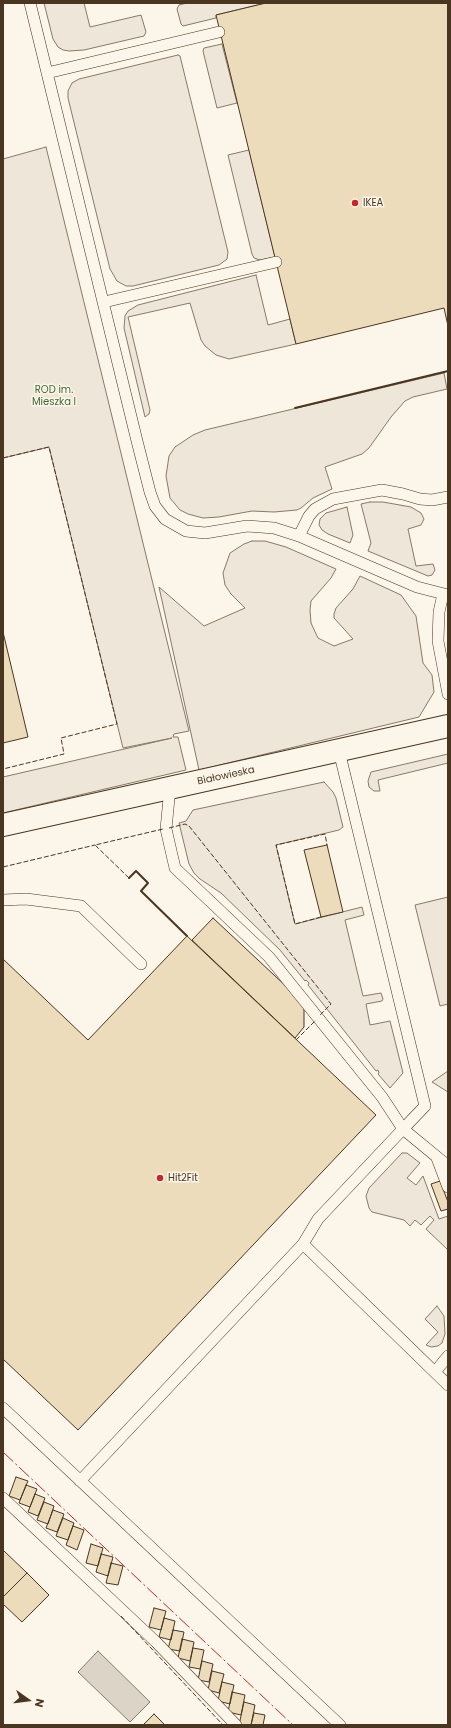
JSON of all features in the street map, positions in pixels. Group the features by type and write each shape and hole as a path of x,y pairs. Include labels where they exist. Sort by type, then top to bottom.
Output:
{"street":[{"name":"Białowieska","path":"3,825 448,726"}],"lane":[{"path":"30,3 150,492 155,506 165,519 186,531 205,533 247,526 266,527 299,536 417,588 446,595 439,612 438,642 448,694"},
{"path":"48,73 219,32"},
{"path":"104,302 276,262"},
{"path":"299,536 309,516 315,509 332,499 382,490 432,500 448,496"},
{"path":"80,1481 303,1244 318,1219 425,1106 339,751"},
{"path":"170,788 166,829 175,868 269,957 368,1078 403,1129 442,1157 448,1166"},
{"path":"3,900 26,900 81,906 141,964"},
{"path":"442,1157 448,1186"},
{"path":"303,1244 448,1385"},
{"path":"435,1372 448,1356"},
{"path":"3,1408 340,1725"},
{"path":"3,1498 156,1642 236,1725"}],"green space":[{"path":"44,3 84,3 90,27 141,15 146,32 144,36 84,50 63,50 58,47 53,39"},
{"path":"187,3 266,3 216,15 216,18 183,26 181,24 177,9 179,5"},
{"path":"222,44 237,103 217,108 203,51 204,48"},
{"path":"178,55 180,56 228,252 227,259 219,265 133,286 126,286 117,281 110,269 68,98 68,91 72,83 79,79"},
{"name":"ROD im. Mieszka I","path":"46,147 189,731 174,734 173,737 178,737 186,770 3,813 3,777 172,738 123,748 49,447 3,458 3,159"},
{"path":"249,150 275,257 260,260 254,258 252,254 228,155"},
{"path":"256,275 268,325 290,319 296,344 229,359 216,355 205,346 201,340 190,303 128,317 150,410 149,414 145,417 124,328 125,316 128,311 138,305"},
{"path":"444,373 447,389 413,397 405,401 391,417 369,448 362,454 325,467 332,489 313,498 297,510 274,512 252,511 219,517 203,518 180,510 170,498 166,476 169,456 175,447 193,435 205,430"},
{"path":"383,502 411,507 421,513 424,519 421,525 408,529 416,566 433,564 435,570 432,575 428,576 368,551 371,543 361,504"},
{"path":"347,507 353,535 350,543 328,534 322,530 319,525 320,519 326,513"},
{"path":"252,541 265,541 286,547 336,569 331,578 311,601 310,610 311,623 318,638 334,646 353,639 334,618 334,614 336,608 353,589 360,576 401,595 416,616 423,663 432,675 434,692 419,717 199,770 159,587 204,626 245,608 231,594 225,585 223,573 230,553"},
{"path":"448,754 448,763 378,780 380,791 374,791 369,787 368,781 371,772"},
{"path":"324,782 336,798 343,827 339,830 276,845 295,924 362,907 364,915 345,920 363,996 381,993 383,999 382,1001 366,1004 370,1025 390,1021 403,1073 390,1088 378,1074 378,1070 376,1071 308,985 309,983 306,980 305,981 280,950 221,893 200,879 194,873 189,864 179,823 186,821 193,810"},
{"path":"448,897 448,1004 440,1006 415,905"},
{"path":"448,1071 448,1092 432,1082"},
{"path":"402,1153 407,1153 420,1163 407,1178 416,1185 423,1176 439,1219 448,1216 448,1250 426,1229 434,1220 430,1216 421,1225 415,1220 410,1226 404,1220 372,1212 369,1208 366,1196 369,1188"},
{"path":"437,1306 444,1316 445,1334 442,1343 438,1346 431,1347 426,1345 438,1332 425,1319"}],"shaded area":[{"path":"98,1651 150,1702 130,1722 78,1672"}],"building":[{"name":"IKEA","path":"266,3 448,3 448,326 444,308 296,344 216,15"},
{"path":"3,632 28,737 3,743"},
{"path":"327,845 343,912 321,917 304,850"},
{"path":"213,918 304,1003 304,1027 295,1038 192,940"},
{"name":"Hit2Fit","path":"187,936 376,1115 78,1430 3,1359 3,959 88,1040"},
{"path":"440,1181 448,1202 448,1209 441,1211 431,1184"},
{"path":"16,1477 28,1481 20,1500 9,1496"},
{"path":"26,1485 37,1489 30,1507 19,1503"},
{"path":"35,1494 45,1498 38,1516 28,1512"},
{"path":"44,1502 54,1506 48,1524 37,1520"},
{"path":"53,1510 64,1514 57,1532 46,1528"},
{"path":"63,1518 74,1523 68,1540 56,1536"},
{"path":"73,1526 84,1530 77,1550 66,1545"},
{"path":"91,1544 103,1548 98,1566 86,1563"},
{"path":"3,1550 27,1573 3,1597"},
{"path":"101,1554 113,1557 108,1576 96,1572"},
{"path":"111,1563 123,1566 118,1585 106,1583"},
{"path":"27,1573 49,1595 22,1622 3,1604 3,1597"},
{"path":"154,1608 166,1611 161,1630 149,1627"},
{"path":"164,1618 175,1621 171,1640 159,1637"},
{"path":"173,1630 184,1632 180,1651 168,1649"},
{"path":"182,1639 194,1642 190,1661 178,1658"},
{"path":"193,1648 204,1650 200,1669 189,1667"},
{"path":"202,1661 213,1664 209,1682 198,1680"},
{"path":"212,1671 224,1674 219,1693 208,1690"},
{"path":"222,1682 234,1685 230,1704 218,1701"},
{"path":"232,1692 245,1695 241,1715 228,1712"},
{"path":"244,1702 255,1705 251,1725 239,1725"},
{"path":"254,1713 265,1715 263,1725 251,1725"},
{"path":"154,1714 165,1725 143,1725"}],"fence":[{"path":"3,458 49,447 117,724 61,738 64,754 3,769"},
{"path":"169,828 185,824 189,826 331,1004 320,1015"},
{"path":"129,878 95,845 163,829"},
{"path":"321,917 295,924 276,845 325,834 327,845"},
{"path":"3,867 95,845"},
{"path":"296,1040 316,1020"},
{"path":"121,1616 223,1725"}],"wall":[{"path":"295,408 448,371"},
{"path":"129,878 136,871 148,883 141,891 187,936"}],"power":[{"path":"3,1452 293,1725"}],"place":[{"name":"IKEA","path":"355,203"},
{"name":"Hit2Fit","path":"160,1178"}]}
